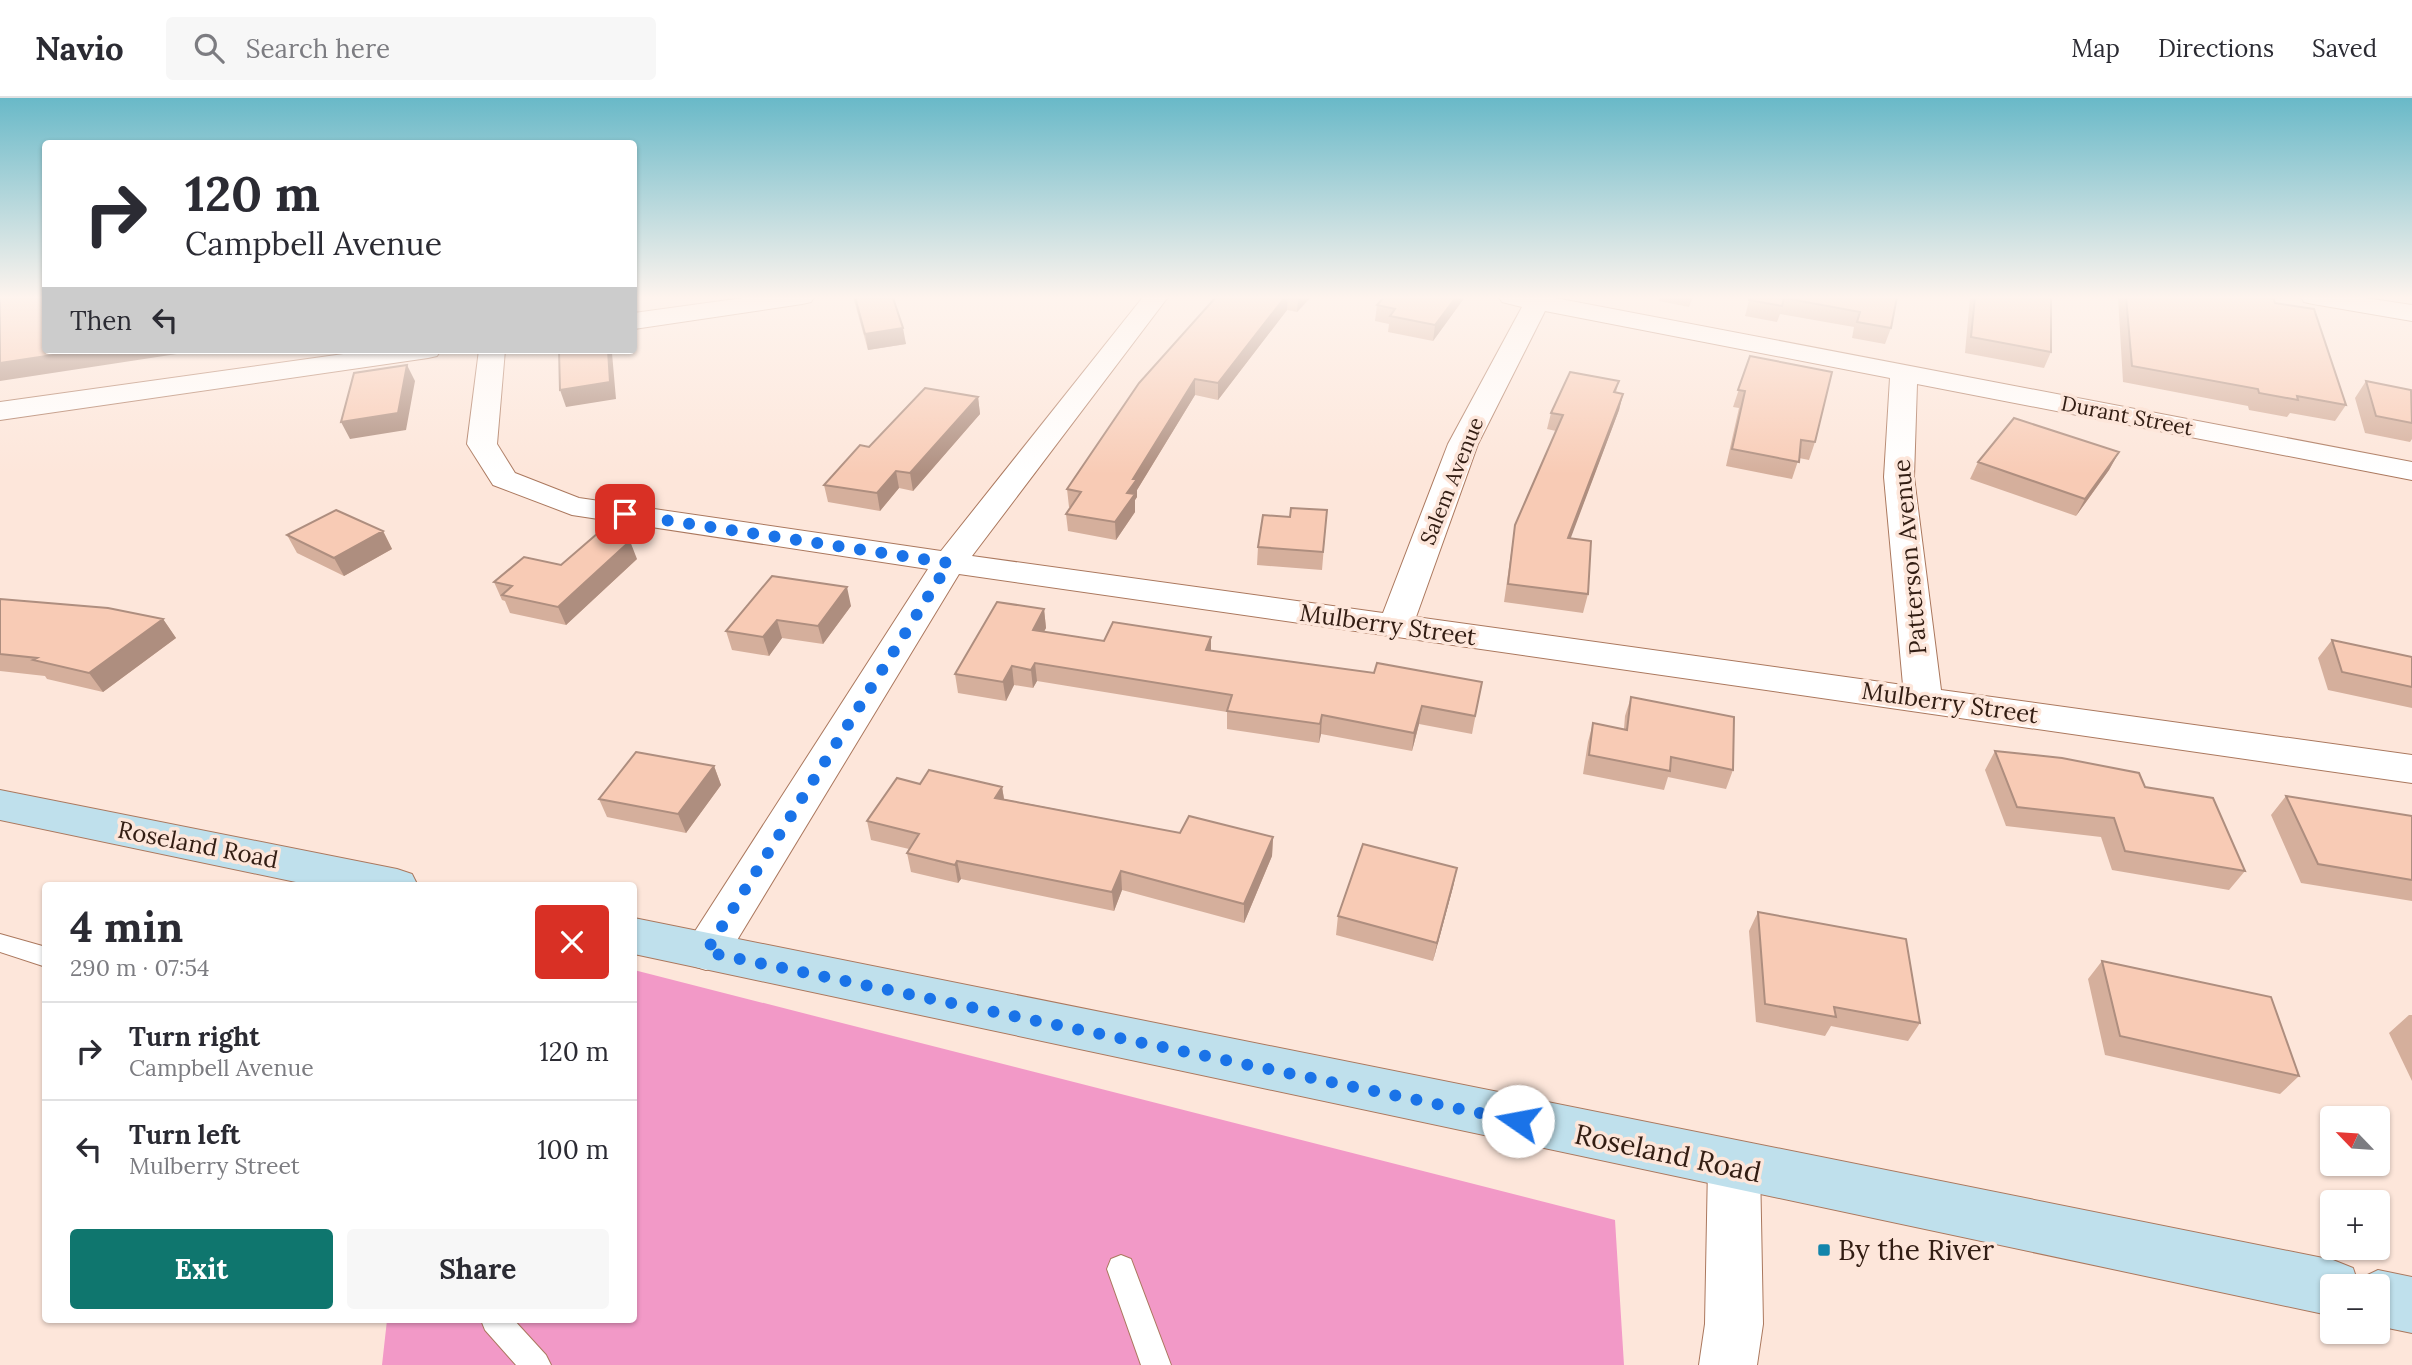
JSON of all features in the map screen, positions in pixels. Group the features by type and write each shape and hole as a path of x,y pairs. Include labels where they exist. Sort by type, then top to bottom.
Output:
{"main road":[{"name":"Roseland Road","path":"0,805 373,882"},
{"name":"Roseland Road","path":"637,937 2320,1285"},
{"path":"2390,1300 2412,1304"}],"street":[{"path":"0,411 385,356"},
{"name":"Mulberry Street","path":"491,356 482,444 504,479 572,506 949,563 2412,769"},
{"path":"706,952 949,563 1110,356"},
{"name":"Salem Avenue","path":"1395,626 1463,444 1500,356"},
{"name":"Durant Street","path":"1817,356 2412,471"},
{"name":"Patterson Avenue","path":"1904,373 1899,477 1923,699"},
{"path":"1734,1166 1736,1351"}],"lane":[{"path":"0,943 30,950 42,956"},
{"path":"1121,1269 1156,1365"},
{"path":"498,1323 536,1365"}],"shaded area":[{"path":"637,971 1615,1220 1624,1365 382,1365 387,1323 637,1323"}],"building":[{"path":"0,356 45,356 0,363"},
{"path":"559,356 608,356 610,382 560,390"},
{"path":"1163,356 1239,356 1218,383 1195,379 1133,479 1137,479 1127,493 1135,494 1115,522 1066,514 1081,492 1067,489 1139,383"},
{"path":"1750,356 1832,372 1815,442 1801,440 1799,462 1732,449 1745,391 1738,390"},
{"path":"2131,356 2330,356 2346,405 2297,396 2298,400 2259,393 2258,389 2132,366"},
{"path":"407,365 398,413 341,422 354,373"},
{"path":"1570,372 1619,381 1614,392 1623,394 1568,538 1591,541 1588,594 1508,584 1515,525 1563,415 1551,413"},
{"path":"2366,381 2411,390 2412,423 2376,416"},
{"path":"925,388 978,397 910,473 896,471 877,493 824,485 860,445 869,447"},
{"path":"2014,418 2119,452 2085,499 1978,462"},
{"path":"1291,508 1327,510 1323,552 1258,547 1263,515 1290,517"},
{"path":"336,510 383,531 334,558 287,535"},
{"path":"612,521 630,541 558,607 502,595 512,586 494,582 524,557 561,565"},
{"path":"772,576 847,587 818,626 777,620 763,637 726,631"},
{"path":"0,599 108,608 163,619 89,673 33,660 37,658 0,654"},
{"path":"997,602 1044,609 1033,630 1104,641 1113,622 1211,637 1206,650 1374,673 1377,663 1482,682 1475,716 1422,706 1414,733 1322,715 1320,724 1227,711 1232,695 1035,663 1031,670 1012,666 1003,682 955,674"},
{"path":"2332,640 2412,657 2412,687 2342,672"},
{"path":"1631,697 1734,717 1733,770 1671,757 1670,771 1589,755 1593,723 1627,730"},
{"path":"1995,751 2062,758 2139,773 2145,787 2213,798 2245,871 2125,851 2114,818 2017,807"},
{"path":"636,752 714,766 678,814 599,799"},
{"path":"929,770 1002,787 995,798 1180,833 1189,816 1273,837 1244,904 1121,871 1112,892 957,861 955,865 907,853 919,834 867,821 897,778 920,784"},
{"path":"2286,796 2412,816 2412,880 2318,864"},
{"path":"1363,844 1457,868 1437,943 1338,916"},
{"path":"1758,912 1906,939 1920,1023 1834,1007 1836,1017 1765,1004"},
{"path":"2102,961 2271,997 2299,1076 2120,1036"}],"place":[{"name":"By the River","path":"1824,1250"}],"route":[{"path":"625,514 949,563 706,952 1518,1121"}]}
